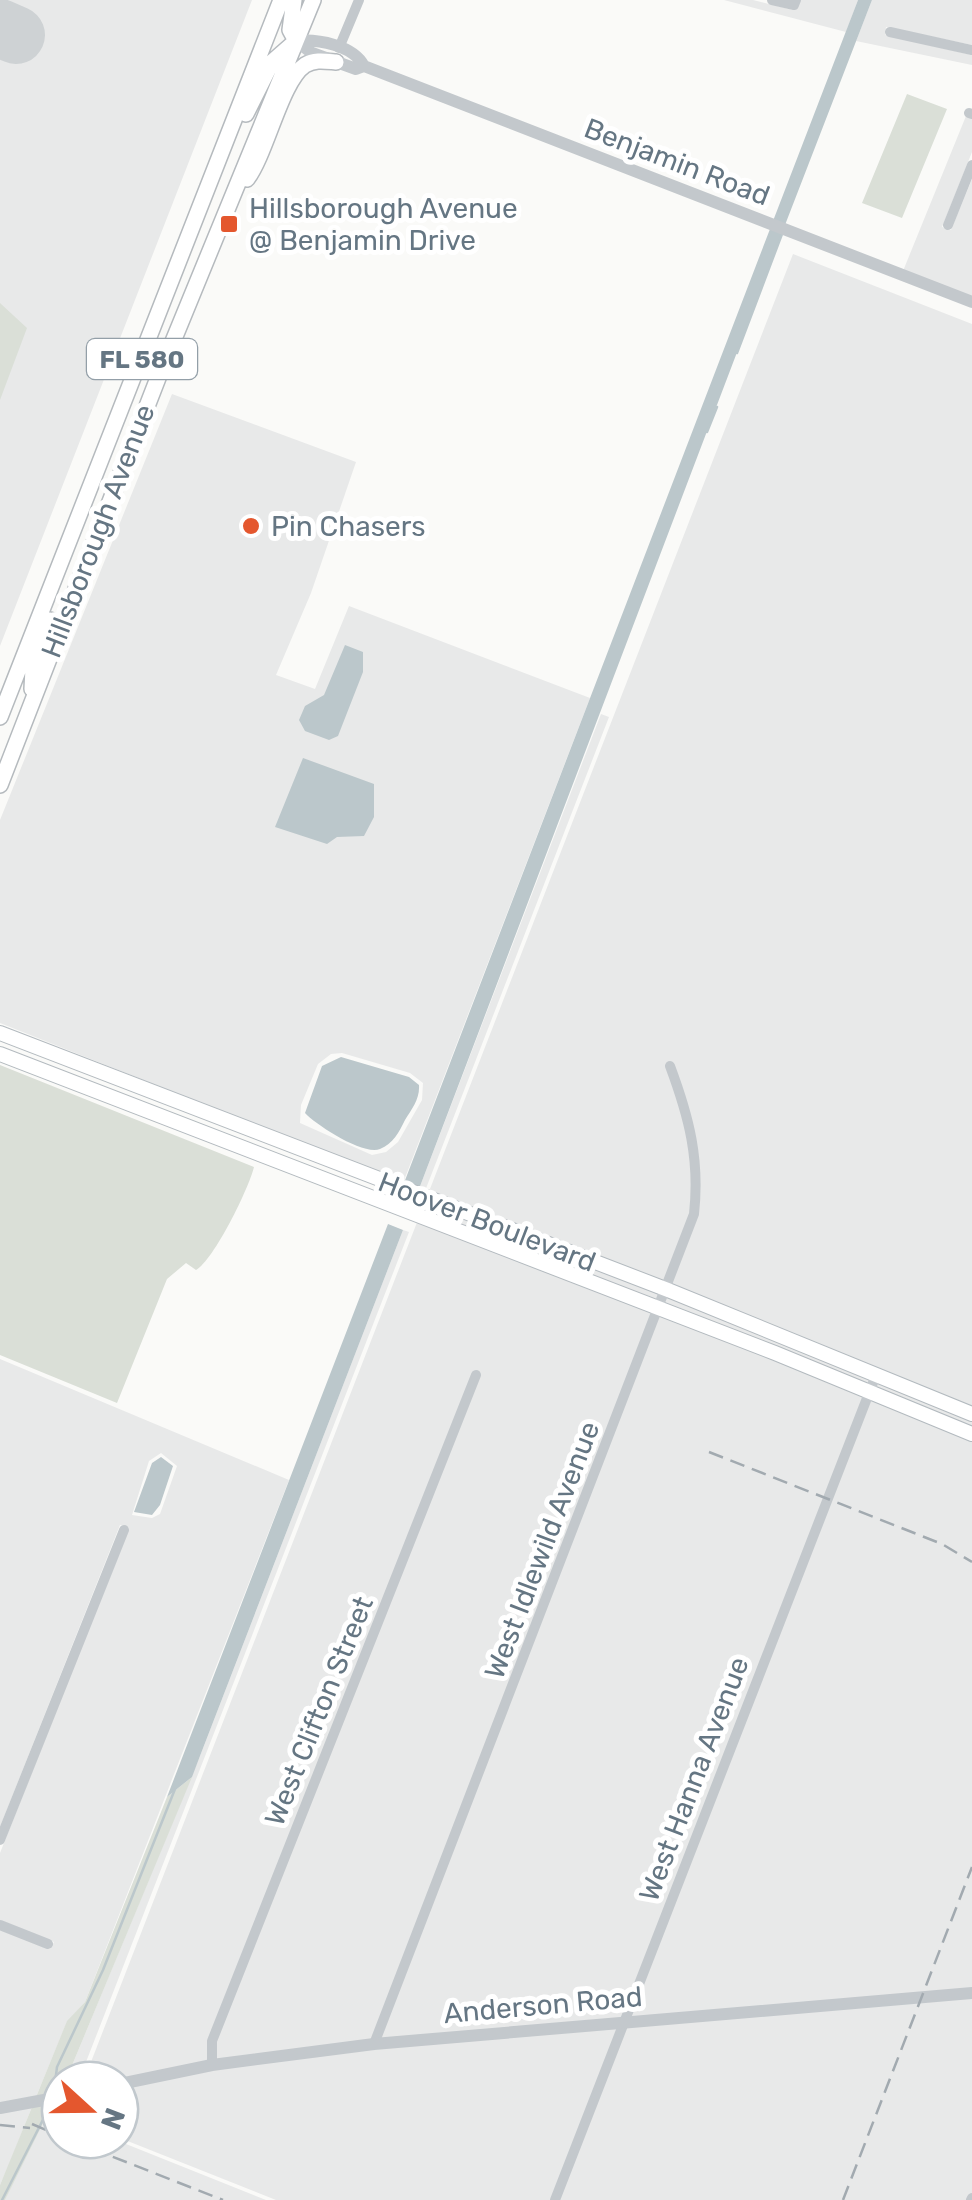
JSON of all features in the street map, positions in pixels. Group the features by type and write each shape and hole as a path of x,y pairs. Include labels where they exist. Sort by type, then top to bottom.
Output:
{"main road":[{"name":"Hillsborough Avenue","path":"0,716 282,0"},
{"path":"181,258 272,62 296,41 290,30 294,0"},
{"name":"Hillsborough Avenue","path":"0,785 132,444 313,0"},
{"path":"232,198 258,164 296,72 316,60 338,55"},
{"path":"132,444 131,427 164,338 163,328 156,322"},
{"path":"34,694 32,668 60,592 65,558"},
{"name":"Hoover Boulevard","path":"0,1033 428,1201 668,1290 972,1414"},
{"name":"Hoover Boulevard","path":"0,1054 972,1434"}],"street":[{"path":"338,55 358,0"},
{"path":"772,0 794,6 796,0"},
{"path":"890,32 972,50"},
{"name":"Benjamin Road","path":"296,41 338,55 356,69 364,66 972,302"},
{"path":"948,225 972,165"},
{"name":"West Idlewild Avenue","path":"374,2044 668,1290 694,1214 698,1180 693,1130 670,1066"},
{"name":"West Hanna Avenue","path":"554,2200 876,1374"},
{"name":"West Clifton Street","path":"212,2065 212,2041 476,1376"},
{"path":"0,1840 124,1530"},
{"path":"0,1925 48,1944"},
{"name":"Anderson Road","path":"140,2080 212,2065 374,2044 972,1993"},
{"path":"0,2108 40,2101"}],"shaded area":[{"path":"0,0 252,0 0,646"},
{"path":"724,0 753,0 793,10 801,0 858,0 846,32"},
{"path":"858,0 872,0 785,225 773,221"},
{"path":"872,0 972,0 972,45 886,27 885,35 972,55 972,65 856,41"},
{"path":"907,94 947,109 902,218 862,203"},
{"path":"966,116 972,119 972,152 942,227 951,230 972,179 972,297 903,271"},
{"path":"770,229 782,234 419,1189 404,1183"},
{"path":"793,254 972,324 972,2200 276,2200 140,2146 140,2060 92,2060"},
{"path":"0,303 27,328 0,400"},
{"path":"172,394 356,462 311,593 276,675 315,689 349,606 590,698 403,1183 0,1023 0,820","holes":["342,1053 410,1073 423,1083 422,1100 398,1142 386,1152 372,1155 300,1123 301,1105 318,1064 331,1054"]},
{"path":"345,645 363,652 363,672 338,736 329,740 305,731 299,720 305,706 324,695"},
{"path":"601,714 609,717 425,1191 419,1189"},
{"path":"303,758 374,784 374,817 364,836 337,837 327,844 275,827"},
{"path":"341,1057 409,1077 419,1085 415,1104 398,1133 380,1149 352,1144 305,1113 322,1066"},
{"path":"0,1065 254,1167 212,1253 196,1270 186,1263 167,1279 117,1403 0,1355"},
{"path":"388,1224 403,1230 192,1777 167,1797"},
{"path":"403,1230 409,1232 87,2060 74,2060 200,1756"},
{"path":"0,1359 289,1480 85,2002 67,2022 51,2060 40,2060 36,2097 0,2103 0,1930 50,1949 54,1942 0,1920 0,1853 129,1528 120,1525 0,1827","holes":["161,1453 177,1466 160,1514 152,1518 132,1515 149,1461"]},
{"path":"161,1457 173,1466 160,1505 152,1515 134,1512 152,1463"},
{"path":"192,1777 74,2060 51,2060 67,2021 85,2002 167,1797"},
{"path":"40,2105 40,2129 5,2200 0,2200 0,2185 32,2107"},
{"path":"32,2107 8,2167 0,2185 0,2112"},
{"path":"40,2124 40,2160 140,2160 140,2150 266,2200 5,2200"}],"waterway":[{"path":"737,353 782,234"},
{"path":"707,432 717,407"},
{"path":"60,2060 103,1970 175,1789"},
{"path":"2,2200 40,2126"}],"runway":[{"path":"0,28 16,35"}],"railway":[{"path":"709,1452 942,1544 972,1562"},
{"path":"843,2200 972,1867"},
{"path":"32,2124 40,2127"},
{"path":"0,2125 30,2128"},
{"path":"121,2160 223,2200"}],"place":[{"name":"Hillsborough Avenue @ Benjamin Drive","path":"229,224"},
{"name":"Pin Chasers","path":"251,526"}]}
